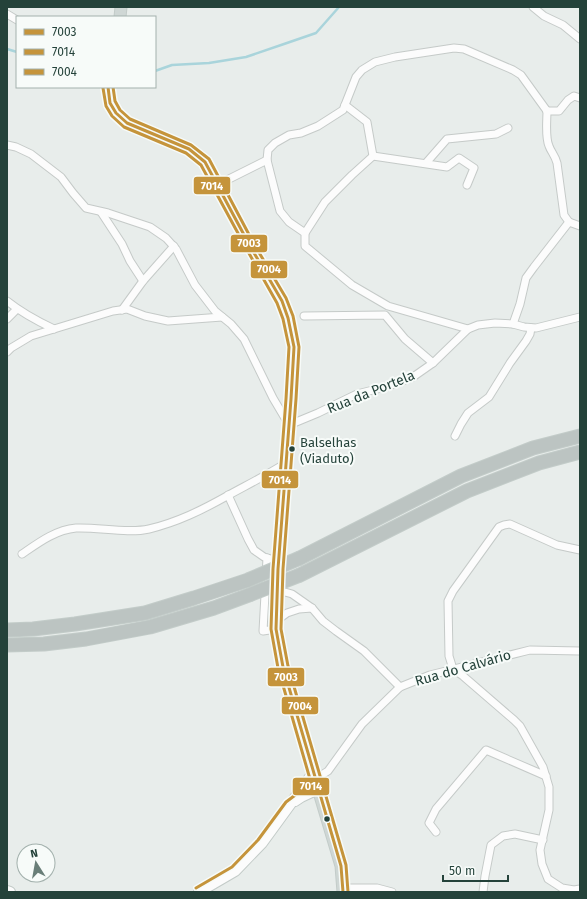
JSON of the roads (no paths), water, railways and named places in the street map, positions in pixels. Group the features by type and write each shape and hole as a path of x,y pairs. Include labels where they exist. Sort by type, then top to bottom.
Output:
{"highway":[{"path":"7,630 33,629 75,624 145,613 248,580 300,558 461,476 533,448 580,436"},
{"path":"7,645 44,644 86,639 150,627 214,608 300,575 467,491 539,463 580,452"}],"main road":[{"path":"108,88 110,103 116,113 127,123 188,149 204,162 282,301 288,318 294,347 292,399 278,561 276,625 283,666 341,866 343,890"},
{"path":"290,805 301,797 315,780"},
{"path":"199,892 236,871 262,843 290,805 315,780"},
{"path":"301,797 311,797 321,801"}],"street":[{"path":"533,7 544,16 563,25 580,40"},
{"path":"7,14 16,19"},
{"path":"305,233 289,222 280,211 267,160 268,150 275,143 289,135 301,133 318,126 343,110 356,77 362,70 375,62 395,57 454,48 464,49 513,70 521,75 547,111 547,139 557,163 564,215 569,222 580,226"},
{"path":"547,111 559,110 574,96 580,98"},
{"path":"345,105 367,122 373,156"},
{"path":"426,163 447,139 496,134 508,128"},
{"path":"7,145 16,147 31,154 62,177 86,208 150,227 166,238 176,249 202,295 215,311 231,324 244,339 272,398 289,425"},
{"path":"467,185 474,168 460,158 447,167 373,156 325,202 305,233 305,246 352,285 388,306 468,329"},
{"path":"217,185 267,160"},
{"path":"101,212 122,244 142,281"},
{"path":"513,324 520,304 526,278 569,222"},
{"path":"122,310 142,281 174,246"},
{"path":"7,301 31,318 54,329"},
{"path":"385,315 388,306"},
{"path":"7,319 17,309"},
{"path":"7,352 31,336 113,311 127,310 168,322 222,317"},
{"path":"304,316 385,315"},
{"path":"385,315 405,339 433,363"},
{"name":"Rua da Portela","path":"289,425 357,394 389,386 413,377 433,363 468,329 478,325 495,323 536,328 580,316"},
{"path":"455,436 468,413 489,397 510,362 526,341 530,334 531,328"},
{"path":"22,554 44,539 61,531 76,528 128,530 148,529 172,522 195,513 286,463"},
{"path":"228,495 254,550 267,558 278,561"},
{"path":"580,550 557,545 510,524 504,525 499,527 453,591 448,601 449,656 453,669 520,726 543,766 549,787 549,810 540,850 542,864 548,879 562,888 574,890 580,889"},
{"path":"267,558 263,631 276,625 288,613 299,609 312,608"},
{"path":"277,594 284,592 292,594 312,608 332,628 364,651 400,687"},
{"name":"Rua do Calvário","path":"315,780 328,771 362,724 400,687 430,675 530,650 580,651"},
{"path":"436,832 429,823 436,809 486,750 546,776"},
{"path":"483,892 491,844 502,836 515,834 543,840"},
{"path":"343,890 377,888 392,892"}],"waterway":[{"path":"156,71 172,65 209,63 246,57 316,33 339,7"},
{"path":"7,49 16,52"}],"place":[{"name":"Balselhas (Viaduto)","path":"292,449"}]}
